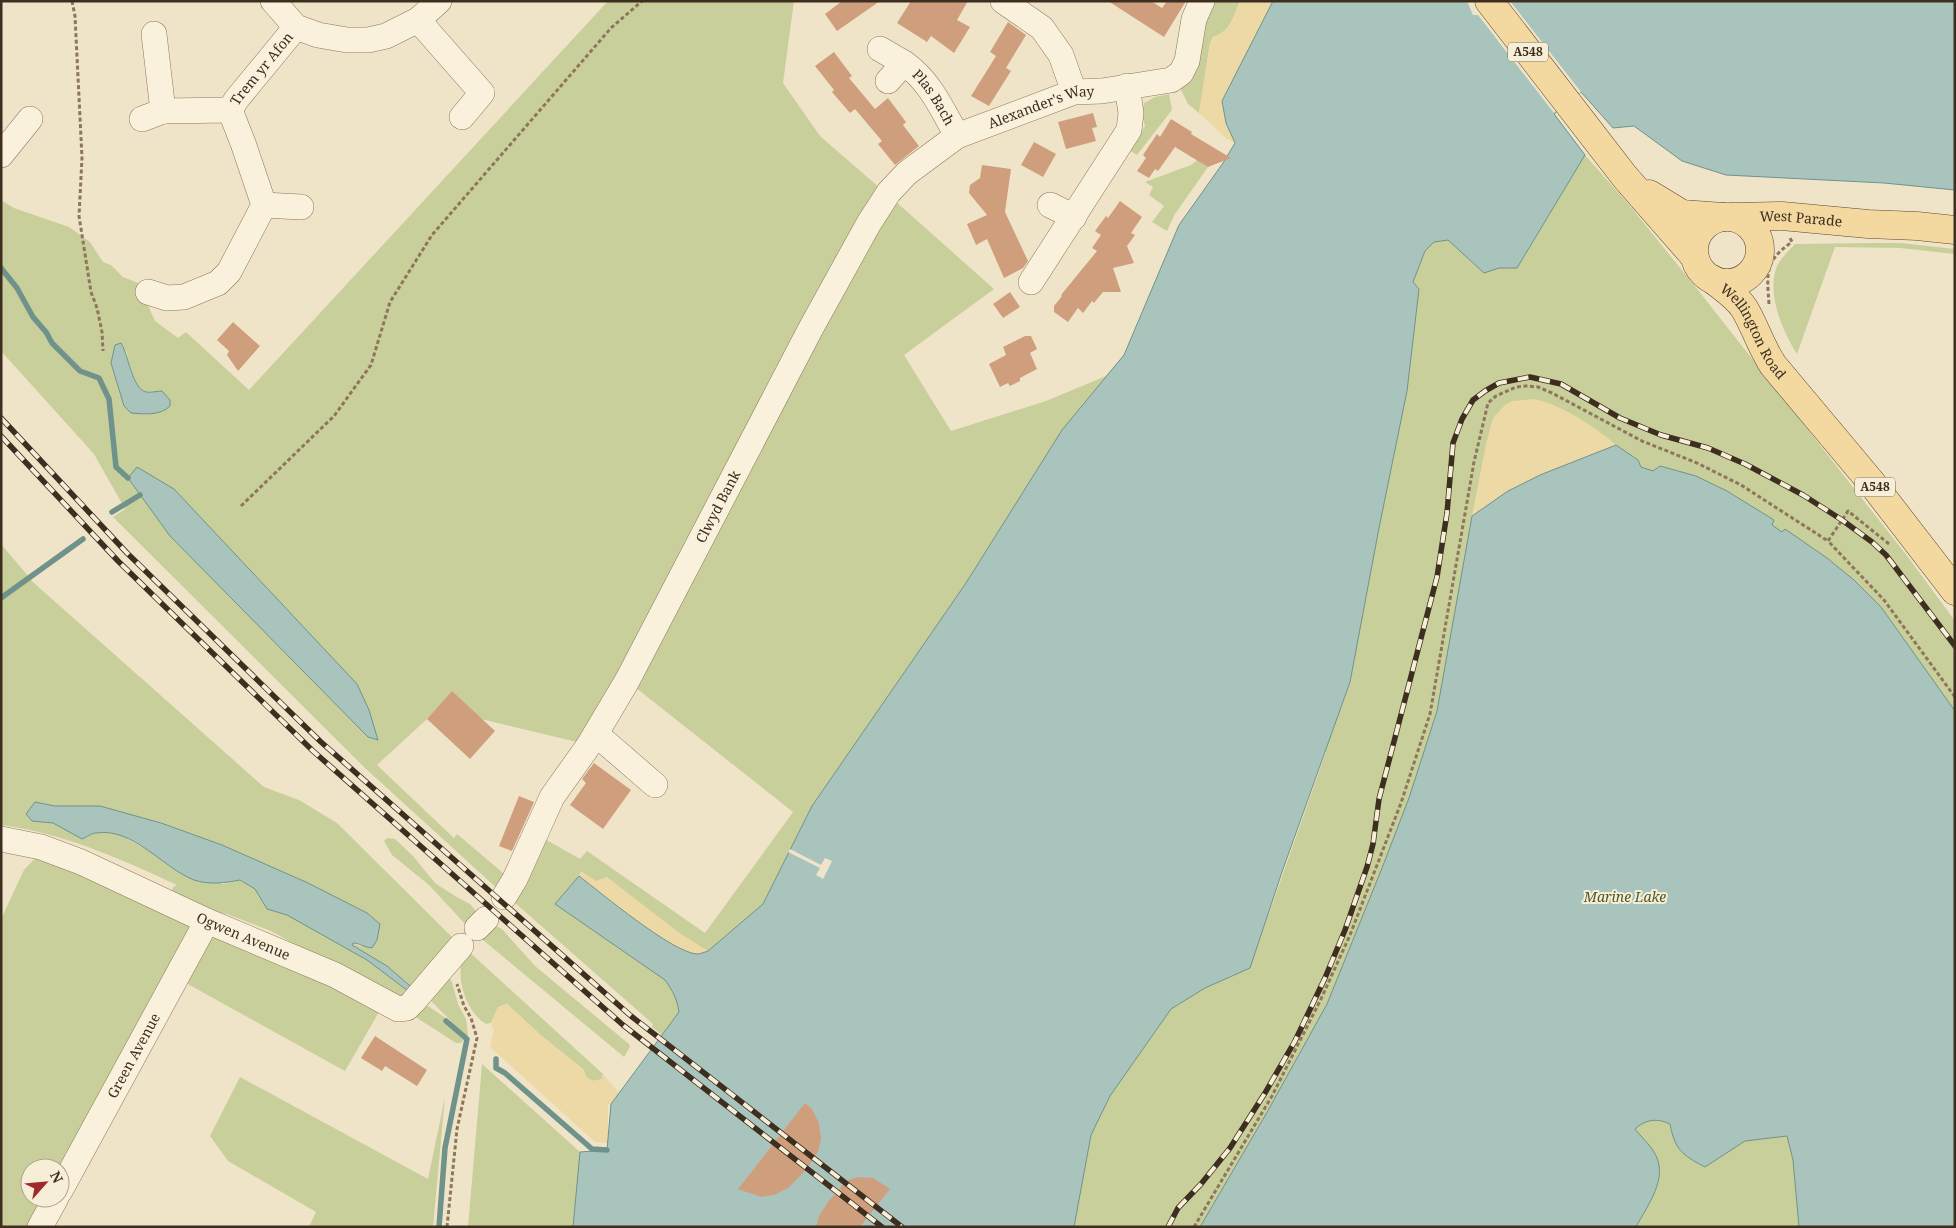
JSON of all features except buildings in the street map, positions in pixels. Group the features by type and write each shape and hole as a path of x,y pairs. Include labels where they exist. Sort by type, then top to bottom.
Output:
{"main road":[{"name":"A548","path":"1489,1 1625,177 1694,256 1700,270 1712,279"},
{"name":"A548","path":"1625,177 1655,199 1682,214 1728,217 1749,225 1755,232 1760,249 1758,259"},
{"name":"West Parade","path":"1728,217 1782,216 1955,230"},
{"path":"1694,256 1694,245 1697,235 1704,226 1712,220 1728,217"},
{"name":"West Parade","path":"1758,259 1771,243 1788,233 1868,224"},
{"path":"1712,279 1722,283 1739,280 1753,270 1758,259"},
{"name":"Wellington Road","path":"1758,259 1757,277 1762,321 1770,346 1792,386"},
{"name":"Wellington Road","path":"1712,279 1744,308 1763,349 1773,365 1867,478 1955,591"}],"street":[{"path":"273,1 296,28 327,37 347,40 368,40 386,36 418,20 439,1"},
{"path":"1003,1 1042,28 1061,56 1074,92"},
{"name":"Alexander's Way","path":"957,136 1074,92 1102,91 1171,80 1181,73 1187,61 1194,19 1202,1"},
{"path":"418,20 489,100 462,117"},
{"name":"Trem yr Afon","path":"230,110 236,100 296,28"},
{"name":"Trem yr Afon","path":"154,34 152,115 230,110"},
{"name":"Plas Bach","path":"880,49 896,72 918,72 930,88 957,136"},
{"path":"1031,282 1129,130 1131,113 1127,86"},
{"name":"Trem yr Afon","path":"230,110 264,206"},
{"path":"1,155 30,119"},
{"name":"Clwyd Bank","path":"504,897 515,879 552,797 596,734 627,681 806,336 869,223 889,192 907,173 957,136"},
{"path":"1050,205 1074,217"},
{"path":"148,292 167,298 178,308 184,297 218,283 229,272 264,206 300,208"},
{"path":"596,734 655,785"},
{"name":"Ogwen Avenue","path":"1,839 41,847 81,862 207,921 335,975 398,1009 407,1008 456,952"},
{"name":"Green Avenue","path":"70,1173 207,921"},
{"path":"40,1227 50,1208"}],"path":[{"path":"72,1 82,158 80,216 91,292 97,308 102,332 103,351"},
{"path":"241,506 334,416 371,365 390,302 432,235 611,28 642,1"},
{"path":"1769,307 1767,270 1782,248 1792,242"},
{"path":"1194,1227 1272,1096 1321,999 1353,926 1401,803 1430,714 1474,462 1488,403 1496,396 1516,387 1526,386 1538,387 1552,393 1642,440 1697,463 1741,485 1828,541 1851,563 1890,607 1955,697"},
{"path":"1828,541 1848,511 1890,545"},
{"path":"447,1227 457,1128 477,1038 471,1018 459,993 456,952"}],"green space":[{"path":"608,1 794,1 783,83 820,136 881,189 625,660 577,742 481,719 452,692 427,719 377,765 454,838 457,834 503,873 515,852 501,892 365,768 113,517 125,509 94,454 1,351 1,200 14,208 69,227 90,242 103,262 111,265 123,277 138,283 155,321 178,338 186,332 249,390","holes":["126,350 130,367 138,386 148,392 162,391 124,407 111,363"]},
{"path":"1212,1 1240,1 1228,27 1213,37 1210,43 1199,113 1188,104 1179,86"},
{"path":"1169,94 1172,110 1137,155 1129,150 1145,126 1142,116 1144,103 1155,97"},
{"name":"Marine Lake","path":"1554,113 1585,155 1630,206 1698,290 1908,557 1955,621 1955,1227 1003,1227 1425,251","holes":["1326,752 1262,933 1282,872"]},
{"path":"1197,160 1208,167 1175,214 1167,231 1152,222 1164,206 1149,195 1153,187 1145,182 1191,165"},
{"path":"894,200 994,289 904,355 951,431 1046,401 1106,376 1124,355 1179,225 1076,498 662,1035 652,1027 653,1024 514,902 543,838 580,859 587,851 705,933 793,812 631,684","holes":["581,872 707,951 696,954 671,944 637,921 579,876"]},
{"path":"1901,243 1955,249 1955,254 1900,248 1835,247 1797,354 1782,325 1775,302 1774,280 1776,269 1784,255 1795,244"},
{"path":"1,544 34,583 264,787 299,800 337,823 456,941 416,991 387,966 352,945 353,943 362,947 367,913 308,883 222,845 100,806 55,806 35,802 32,821 53,823 82,839 95,833 117,833 158,856 169,866 223,884 240,880 255,889 267,909 287,914 367,960 412,994 406,1002 357,979 271,931 227,914 207,912 172,892 173,887 177,885 135,866 91,848 47,834 1,825"},
{"path":"387,838 395,839 413,856 435,883 470,904 480,916 467,926 429,885 392,855 384,841"},
{"path":"40,853 184,918 190,928 65,1158 20,1158 20,1208 40,1208 30,1227 1,1227 1,919 24,870"},
{"path":"490,923 502,929 535,966 629,1044 630,1047 624,1057 483,940 481,933"},
{"path":"217,932 270,953 379,1012 345,1071 184,982 209,939"},
{"path":"466,949 603,1074 602,1079 594,1081 587,1078 583,1069 544,1038 507,1004 498,1007 491,1023 486,1024 478,1018 467,1000 461,979 462,958"},
{"path":"443,979 450,979 452,982 458,1004 466,1019 468,1035 461,1043 456,1043 411,1014 425,1004 453,1023 426,996"},
{"path":"482,1064 580,1152 607,1150 622,1227 468,1227"},
{"path":"240,1077 428,1179 445,1097 433,1227 309,1227 316,1212 228,1161 210,1136"}],"sand":[{"path":"1240,1 1273,1 1222,101 1253,121 1223,163 1235,143 1226,138 1199,113 1210,43 1213,37 1228,27"},
{"path":"1534,399 1555,406 1577,417 1616,445 1540,475 1508,491 1472,516 1493,418 1505,405 1512,401"},
{"path":"581,871 596,881 607,877 678,932 708,951 697,954 672,944 620,908 579,876"},
{"path":"507,1004 544,1038 583,1069 587,1078 594,1081 602,1079 603,1074 619,1093 611,1104 608,1104 608,1143 595,1142 490,1047 494,1031 491,1023 498,1007"}],"water":[{"path":"1273,1 1955,1 1955,190 1884,183 1726,175 1682,161 1634,126 1613,128 1581,92 1554,114 1585,155 1517,268 1499,268 1484,273 1448,240 1434,242 1425,251 1413,282 1419,289 1407,391 1350,682 1250,968 1205,988 1171,1009 1110,1096 1091,1135 1074,1227 573,1227 580,1152 607,1150 611,1104 679,1012 674,995 665,980 555,904 579,876 655,933 686,951 697,954 708,951 763,904 812,806 966,583 1062,430 1124,355 1179,225 1235,143 1226,123 1222,101"},
{"path":"121,343 137,384 146,392 162,391 170,400 170,406 166,409 152,414 131,413 124,406 111,363 115,345"},
{"name":"Marine Lake","path":"1616,445 1638,460 1641,467 1653,471 1660,466 1696,476 1727,491 1774,520 1772,525 1782,532 1785,529 1827,558 1854,580 1881,607 1955,711 1955,1227 1799,1227 1793,1160 1787,1136 1745,1141 1705,1167 1681,1151 1674,1140 1670,1124 1652,1120 1643,1123 1635,1129 1654,1152 1658,1161 1659,1178 1657,1187 1636,1227 1200,1227 1327,1004 1409,798 1437,711 1472,516 1508,491 1540,475"},
{"path":"137,467 174,489 357,684 369,710 378,740 368,737 170,536 128,478"},
{"path":"35,802 55,806 100,806 161,823 222,845 308,883 367,913 380,924 377,940 372,948 355,943 352,945 387,966 416,991 412,994 367,960 287,915 267,909 255,889 240,880 205,883 194,880 123,836 110,833 96,833 82,839 53,823 32,821 26,814"}],"pier":[{"path":"1467,1 1510,1 1581,92 1554,113 1478,15 1473,15"},
{"path":"790,849 821,865 825,858 832,861 823,879 816,875 820,868 788,852"}],"waterway":[{"path":"1,268 17,288 33,317 46,332 52,343 80,371 99,378 109,399 116,467 128,478"},
{"path":"112,512 140,495"},
{"path":"1,598 83,539"},
{"path":"439,1227 445,1148 467,1039 446,1021"},
{"path":"496,1059 496,1068 505,1073 592,1149 607,1150"}],"tram line":[{"path":"1168,1227 1178,1208 1201,1184 1230,1148 1265,1093 1295,1041 1345,930 1373,844 1379,799 1437,577 1447,513 1453,443 1462,419 1473,400 1485,391 1499,383 1530,377 1561,384 1620,418 1661,435 1708,448 1745,464 1803,495 1842,520 1886,555 1955,646"}],"railway":[{"path":"1168,1227 1178,1208 1201,1184 1230,1148 1265,1093 1295,1041 1345,930 1373,844 1379,799 1437,577 1447,513 1453,443 1462,419 1473,400 1485,391 1499,383 1530,377 1561,384 1620,418 1661,435 1708,448 1745,464 1803,495 1842,520 1886,555 1955,646"},
{"path":"1,418 127,553 321,742 631,1016 902,1227"},
{"path":"1,436 118,561 313,751 623,1025 882,1227"}]}
